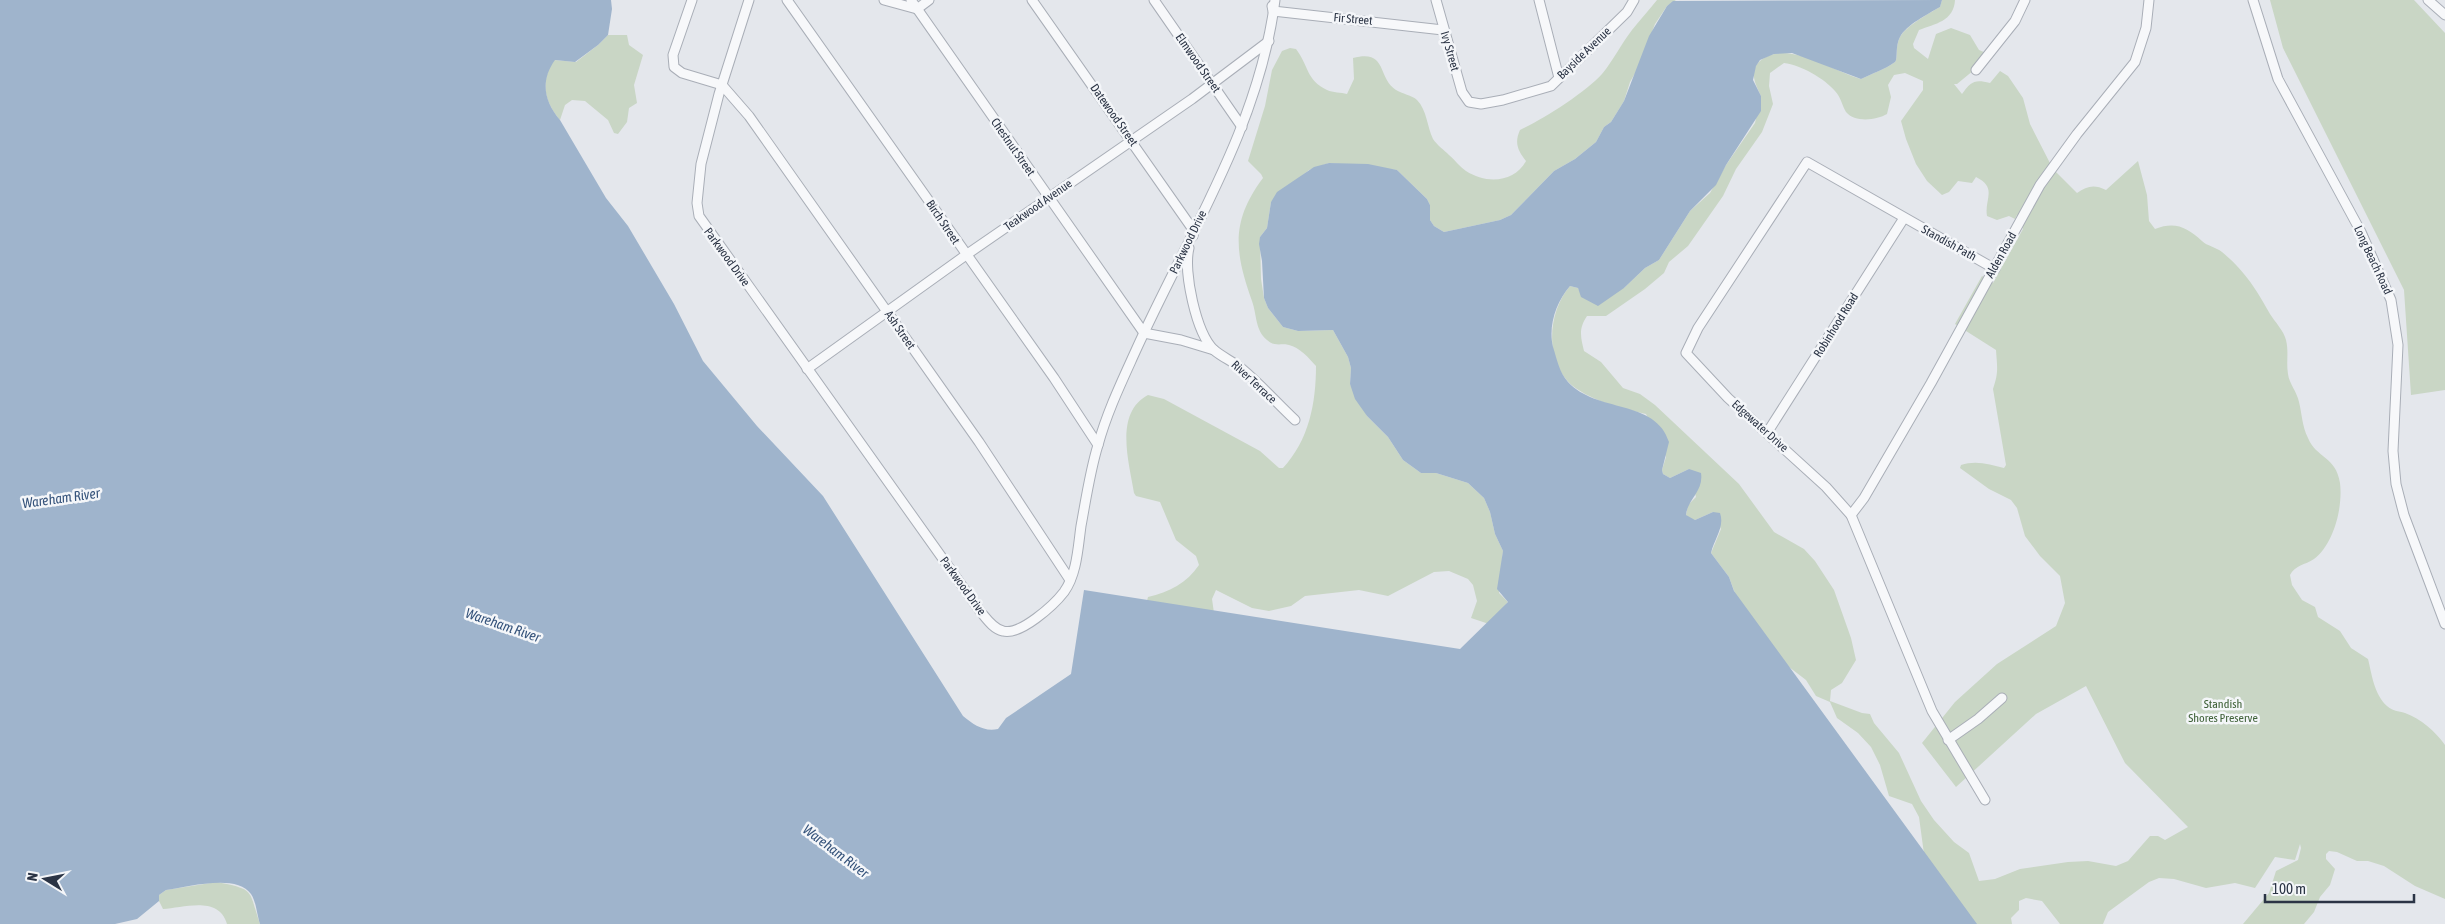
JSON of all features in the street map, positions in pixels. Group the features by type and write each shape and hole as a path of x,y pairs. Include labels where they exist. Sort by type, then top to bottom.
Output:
{"street":[{"path":"692,0 674,50 673,65 682,73 722,85"},
{"name":"Parkwood Drive","path":"749,0 722,85 702,164 697,192 697,212 980,611 1000,631 1009,632 1029,623 1058,599 1070,580 1098,444 1112,406 1144,333 1242,127 1257,87 1275,0"},
{"name":"Birch Street","path":"787,0 1054,378 1098,444"},
{"path":"884,0 917,9 929,0"},
{"name":"Chestnut Street","path":"911,0 1144,333"},
{"name":"Datewood Street","path":"1032,0 1194,231"},
{"name":"Elmwood Street","path":"1154,0 1242,127"},
{"path":"1270,0 1273,11"},
{"name":"Ivy Street","path":"1436,0 1462,92 1468,100"},
{"path":"1539,0 1559,78"},
{"name":"Bayside Avenue","path":"1468,100 1481,104 1544,89 1559,78 1627,12 1634,0"},
{"path":"1976,70 2015,21 2025,0"},
{"name":"Alden Road","path":"1851,515 1864,498 1926,391 2047,175 2077,134 2135,62 2146,28 2150,0"},
{"name":"Long Beach Road","path":"2253,0 2280,82 2361,232 2391,300 2398,345 2393,451 2396,484 2404,515 2445,624"},
{"path":"2428,0 2445,15"},
{"name":"Fir Street","path":"1273,11 1443,30"},
{"name":"Teakwood Avenue","path":"807,369 1048,197 1132,141 1268,41"},
{"name":"Ash Street","path":"722,85 749,116 888,312 979,442 1070,580"},
{"name":"Edgewater Drive","path":"1904,218 1807,162 1698,328 1686,353 1728,398 1826,487 1851,515 1927,699 1948,740 1984,800"},
{"name":"Standish Path","path":"1904,218 1994,269"},
{"name":"Robinhood Road","path":"1767,433 1904,218"},
{"name":"River Terrace","path":"1194,231 1187,256 1190,287 1196,314 1214,350 1242,369 1295,420"},
{"path":"1144,333 1181,340 1214,350"},
{"path":"1948,740 1978,719 2002,698"}],"green space":[{"path":"1657,0 1676,0 1667,6 1655,24 1638,68 1630,82 1624,101 1611,122 1604,127 1596,142 1575,159 1554,171 1511,215 1500,220 1444,232 1434,226 1430,220 1430,205 1427,199 1397,170 1329,163 1309,170 1271,202 1267,228 1260,237 1261,279 1264,298 1268,308 1283,327 1298,331 1333,330 1348,357 1351,368 1350,384 1367,416 1388,437 1403,460 1421,473 1436,473 1468,483 1484,498 1490,512 1495,534 1503,551 1499,593 1508,602 1489,624 1471,618 1477,601 1473,585 1468,579 1449,571 1434,572 1388,596 1359,590 1305,596 1291,606 1269,611 1252,608 1216,590 1212,599 1214,613 1143,616 1148,597 1177,586 1189,577 1199,565 1196,556 1176,540 1160,502 1136,496 1134,493 1126,439 1127,426 1137,403 1148,395 1164,399 1260,451 1279,468 1283,468 1292,457 1305,433 1309,420 1316,380 1316,366 1296,348 1273,343 1267,340 1260,332 1239,253 1239,238 1245,209 1263,178 1248,161 1265,106 1272,70 1282,51 1290,48 1296,49 1315,82 1329,91 1347,94 1354,79 1353,58 1364,56 1372,58 1377,61 1390,85 1396,90 1415,98 1420,104 1433,139 1462,168 1482,178 1499,179 1514,174 1526,161 1518,147 1517,139 1520,130 1563,105 1595,81 1606,69 1632,30"},
{"name":"Standish Shores Preserve","path":"1942,0 1955,0 1951,13 1943,21 1919,30 1913,44 1914,48 1928,59 1936,34 1951,28 1970,35 1979,50 1986,53 1974,70 1957,84 1954,84 1962,94 1974,82 1990,83 2000,71 2008,76 2023,98 2030,124 2053,169 2077,193 2091,187 2106,190 2138,161 2147,195 2149,221 2155,229 2169,226 2181,227 2222,252 2249,281 2283,333 2287,344 2287,370 2298,398 2306,434 2316,450 2334,467 2338,474 2341,493 2336,524 2332,535 2314,559 2297,567 2292,572 2290,575 2292,585 2302,600 2315,607 2318,617 2340,631 2351,648 2368,659 2376,690 2387,706 2422,722 2445,745 2445,899 2415,886 2384,866 2368,861 2357,861 2337,852 2329,851 2326,854 2326,859 2335,869 2330,885 2320,897 2314,912 2304,924 2243,924 2269,893 2276,871 2298,860 2300,844 2295,860 2275,857 2255,888 2235,883 2206,888 2174,879 2159,878 2149,882 2108,912 2103,924 2060,924 2042,901 2026,898 2019,901 2019,910 2011,918 2012,924 1901,924 1927,876 1919,817 1912,804 1889,796 1880,765 1871,747 1858,733 1837,718 1830,702 1816,696 1806,680 1776,657 1736,596 1729,577 1711,553 1721,529 1713,512 1695,520 1688,518 1686,515 1688,505 1696,497 1689,469 1670,478 1663,474 1662,470 1666,457 1646,414 1611,405 1585,394 1566,379 1559,368 1552,340 1556,311 1562,298 1570,286 1578,288 1580,292 1624,288 1645,268 1659,260 1690,211 1710,193 1726,165 1755,123 1761,96 1755,83 1754,69 1760,61 1771,55 1783,53 1796,55 1861,79 1895,62 1898,41 1903,33 1918,20 1940,7","holes":["1784,63 1812,73 1831,86 1837,93 1846,112 1860,119 1878,118 1887,114 1891,97 1888,85 1894,75 1905,73 1923,81 1923,90 1901,121 1916,164 1927,181 1942,195 1949,192 1958,181 1972,183 1976,177 1987,185 1989,194 1987,216 1997,220 2009,216 2015,219 2017,215 2023,229 1993,283 1982,276 1955,324 1996,350 1997,373 1993,389 2006,465 2004,468 1972,463 1961,465 1960,468 1989,489 2011,500 2017,508 2025,536 2040,556 2060,576 2065,603 2056,626 1997,664 1955,702 1922,743 1956,787 2036,714 2086,686 2125,763 2188,827 2165,840 2158,836 2150,836 2128,861 2116,866 2088,861 2068,862 2020,869 1995,879 1979,881 1969,853 1954,842 1934,820 1921,801 1899,753 1874,723 1870,714 1862,713 1830,701 1831,690 1842,683 1856,660 1851,638 1834,590 1815,561 1804,549 1774,532 1739,484 1655,405 1640,394 1623,388 1601,362 1584,351 1581,329 1587,316 1606,316 1645,289 1664,273 1669,262 1688,246 1723,196 1736,169 1762,132 1773,104 1769,86 1770,73"]},
{"path":"2270,0 2414,0 2445,33 2445,390 2411,395 2404,290 2283,48"},
{"path":"608,35 627,35 629,45 643,55 634,85 637,103 629,108 627,122 618,134 614,133 608,120 585,101 572,100 565,105 560,120 550,106 546,91 547,76 554,60 576,62"},
{"path":"217,882 238,887 249,893 260,924 227,924 223,915 209,906 200,905 163,909 159,901 159,895 166,890"}],"water":[{"name":"Wareham River","path":"0,0 611,0 612,9 608,35 575,62 555,60 550,68 547,76 546,91 550,106 606,198 628,226 674,304 703,361 757,426 823,496 963,716 979,727 993,730 998,729 1006,718 1071,674 1084,590 1460,649 1508,602 1497,589 1503,551 1495,534 1490,512 1484,498 1468,483 1436,473 1421,473 1403,460 1388,437 1367,416 1355,399 1350,384 1351,368 1348,357 1333,330 1298,331 1283,327 1268,308 1264,298 1259,244 1260,237 1267,228 1271,202 1277,192 1314,167 1329,163 1368,164 1397,170 1427,199 1430,205 1430,220 1434,226 1444,232 1500,220 1511,215 1554,171 1575,159 1596,142 1604,127 1611,122 1624,101 1649,36 1667,6 1673,1 1942,0 1940,7 1918,20 1903,33 1898,41 1895,62 1861,79 1792,53 1774,54 1760,60 1756,66 1753,80 1761,96 1761,111 1726,165 1716,185 1690,211 1659,260 1645,268 1624,288 1598,306 1581,297 1578,288 1570,286 1561,299 1554,315 1552,339 1562,374 1580,392 1639,412 1652,419 1662,428 1669,442 1662,470 1663,474 1670,478 1689,469 1701,473 1700,485 1689,505 1686,515 1695,520 1713,512 1720,513 1720,528 1711,553 1729,577 1734,591 1977,924 260,924 253,897 244,888 235,884 211,883 166,890 159,895 159,901 137,919 115,924 0,924"}]}
